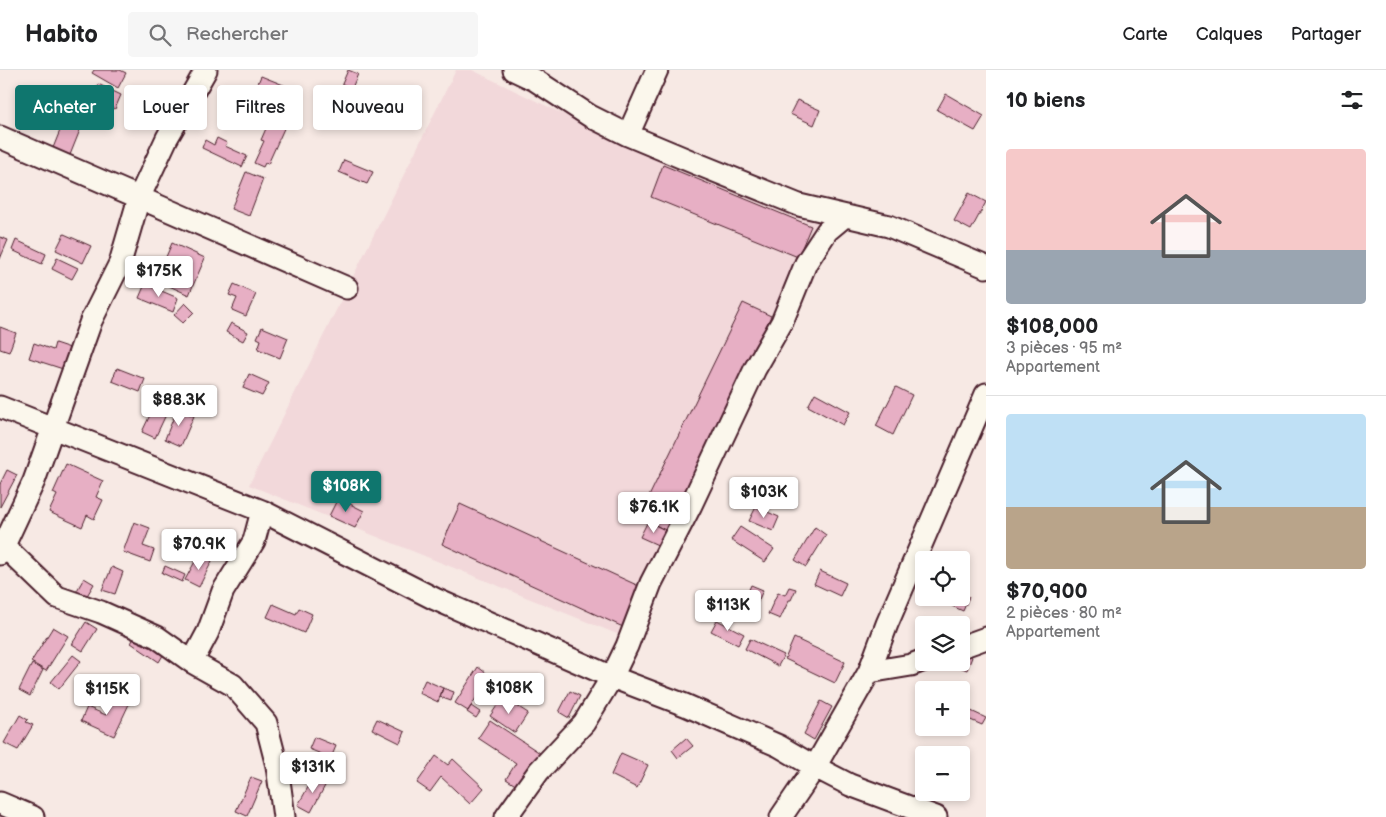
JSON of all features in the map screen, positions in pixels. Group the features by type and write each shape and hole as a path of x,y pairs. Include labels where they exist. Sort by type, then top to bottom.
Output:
{"street":[{"path":"206,70 167,138 139,198 120,263 92,321 34,481 1,548 57,597 101,612 157,637 192,662 233,685 266,722 277,766 284,817"},
{"path":"514,70 535,80 590,116 628,135 799,205 889,226 986,267"},
{"path":"628,135 657,70"},
{"path":"0,137 347,288"},
{"path":"506,817 539,772 584,724 612,677 628,646 651,583 691,505 755,369 782,322 806,263 827,231 845,216"},
{"path":"781,817 815,767 869,672 886,624 986,394"},
{"path":"0,407 262,511 435,599 612,677 685,705 779,746 850,785 936,817"},
{"path":"192,662 208,632 224,591 254,541 262,511"},
{"path":"970,644 986,638"},
{"path":"869,672 915,663"},
{"path":"0,803 32,817"}],"shaded area":[{"path":"456,70 472,70 656,159 818,222 622,636 249,485"}],"building":[{"path":"94,70 120,70 126,73 118,88 92,73"},
{"path":"348,70 358,74 353,85 342,84"},
{"path":"261,76 284,85 257,85"},
{"path":"114,92 121,95 114,109"},
{"path":"946,94 984,116 975,131 937,110"},
{"path":"797,100 820,110 814,125 790,114"},
{"path":"60,130 80,130 70,155 53,148"},
{"path":"265,130 283,130 268,164 265,163 263,167 254,163 264,141 261,140"},
{"path":"217,138 227,143 225,146 247,156 242,167 202,148 205,140 214,145"},
{"path":"344,160 373,172 367,184 339,172"},
{"path":"663,165 811,226 798,257 651,197"},
{"path":"246,172 263,179 249,216 231,209"},
{"path":"969,193 986,202 971,230 954,221"},
{"path":"64,234 91,246 83,263 56,250"},
{"path":"0,237 8,240 0,259"},
{"path":"16,240 46,254 42,264 12,250"},
{"path":"172,243 205,258 189,295 156,280"},
{"path":"57,258 78,268 72,279 52,269"},
{"path":"145,284 178,298 173,312 139,298"},
{"path":"234,284 256,294 246,316 232,310 237,298 229,295"},
{"path":"185,303 194,312 183,323 174,315"},
{"path":"743,303 771,316 667,531 639,517"},
{"path":"231,323 248,332 243,341 226,332"},
{"path":"0,327 16,333 9,352 0,349"},
{"path":"262,327 288,338 280,358 258,349 261,340 257,338"},
{"path":"34,343 53,350 55,343 70,348 63,369 29,358"},
{"path":"117,368 145,379 140,392 112,381"},
{"path":"249,374 269,383 262,396 243,388"},
{"path":"896,387 912,395 893,435 876,426"},
{"path":"815,393 850,412 843,425 808,406"},
{"path":"158,398 171,404 155,438 142,432"},
{"path":"177,409 194,416 181,446 165,439"},
{"path":"66,464 103,481 96,497 103,500 94,519 87,515 82,527 49,512 57,495 53,493"},
{"path":"7,470 17,475 0,507 0,484"},
{"path":"338,498 364,511 355,528 329,516"},
{"path":"460,504 641,587 623,627 442,544"},
{"path":"756,507 779,517 773,531 749,521"},
{"path":"648,521 667,531 660,546 640,537"},
{"path":"134,522 150,528 143,546 154,550 150,562 123,552"},
{"path":"740,527 774,549 765,562 731,540"},
{"path":"815,527 826,535 806,567 795,560"},
{"path":"199,554 212,561 199,587 185,580"},
{"path":"165,566 185,575 182,582 162,573"},
{"path":"112,567 123,572 115,594 102,590"},
{"path":"820,571 846,583 840,596 814,584"},
{"path":"84,578 94,584 85,599 75,594"},
{"path":"751,585 763,590 754,611 742,606"},
{"path":"789,587 796,589 780,619 768,614 778,592 785,595"},
{"path":"273,604 296,614 299,608 312,614 304,633 267,617"},
{"path":"952,606 965,606 963,611"},
{"path":"717,620 744,634 738,645 711,631"},
{"path":"86,622 97,629 83,651 72,644"},
{"path":"53,627 68,636 46,671 31,662"},
{"path":"138,632 166,650 159,662 131,643"},
{"path":"794,638 845,662 835,683 785,659"},
{"path":"750,639 784,655 778,666 745,649"},
{"path":"73,655 81,661 59,689 51,682"},
{"path":"32,664 43,670 30,696 19,690"},
{"path":"478,667 490,676 468,711 455,703"},
{"path":"425,680 443,688 438,702 419,693"},
{"path":"443,688 454,692 451,701 440,697"},
{"path":"570,691 580,696 569,718 559,712"},
{"path":"116,695 130,702 114,736 81,721 87,707 106,715"},
{"path":"503,697 528,713 515,733 490,716"},
{"path":"821,701 832,707 814,740 804,734"},
{"path":"471,706 480,712 476,718 467,712"},
{"path":"970,710 986,718 982,725 970,720"},
{"path":"20,715 28,720 26,722 33,725 18,750 4,743"},
{"path":"377,719 405,732 400,743 372,729"},
{"path":"490,720 540,753 517,786 506,779 516,763 478,738"},
{"path":"314,737 336,746 331,758 309,749"},
{"path":"686,738 693,746 678,758 672,750"},
{"path":"621,753 648,765 637,788 611,775"},
{"path":"436,756 448,765 453,759 484,788 470,804 441,777 430,792 417,783"},
{"path":"315,775 327,782 311,812 298,805"},
{"path":"251,777 262,781 247,816 236,811"}]}
